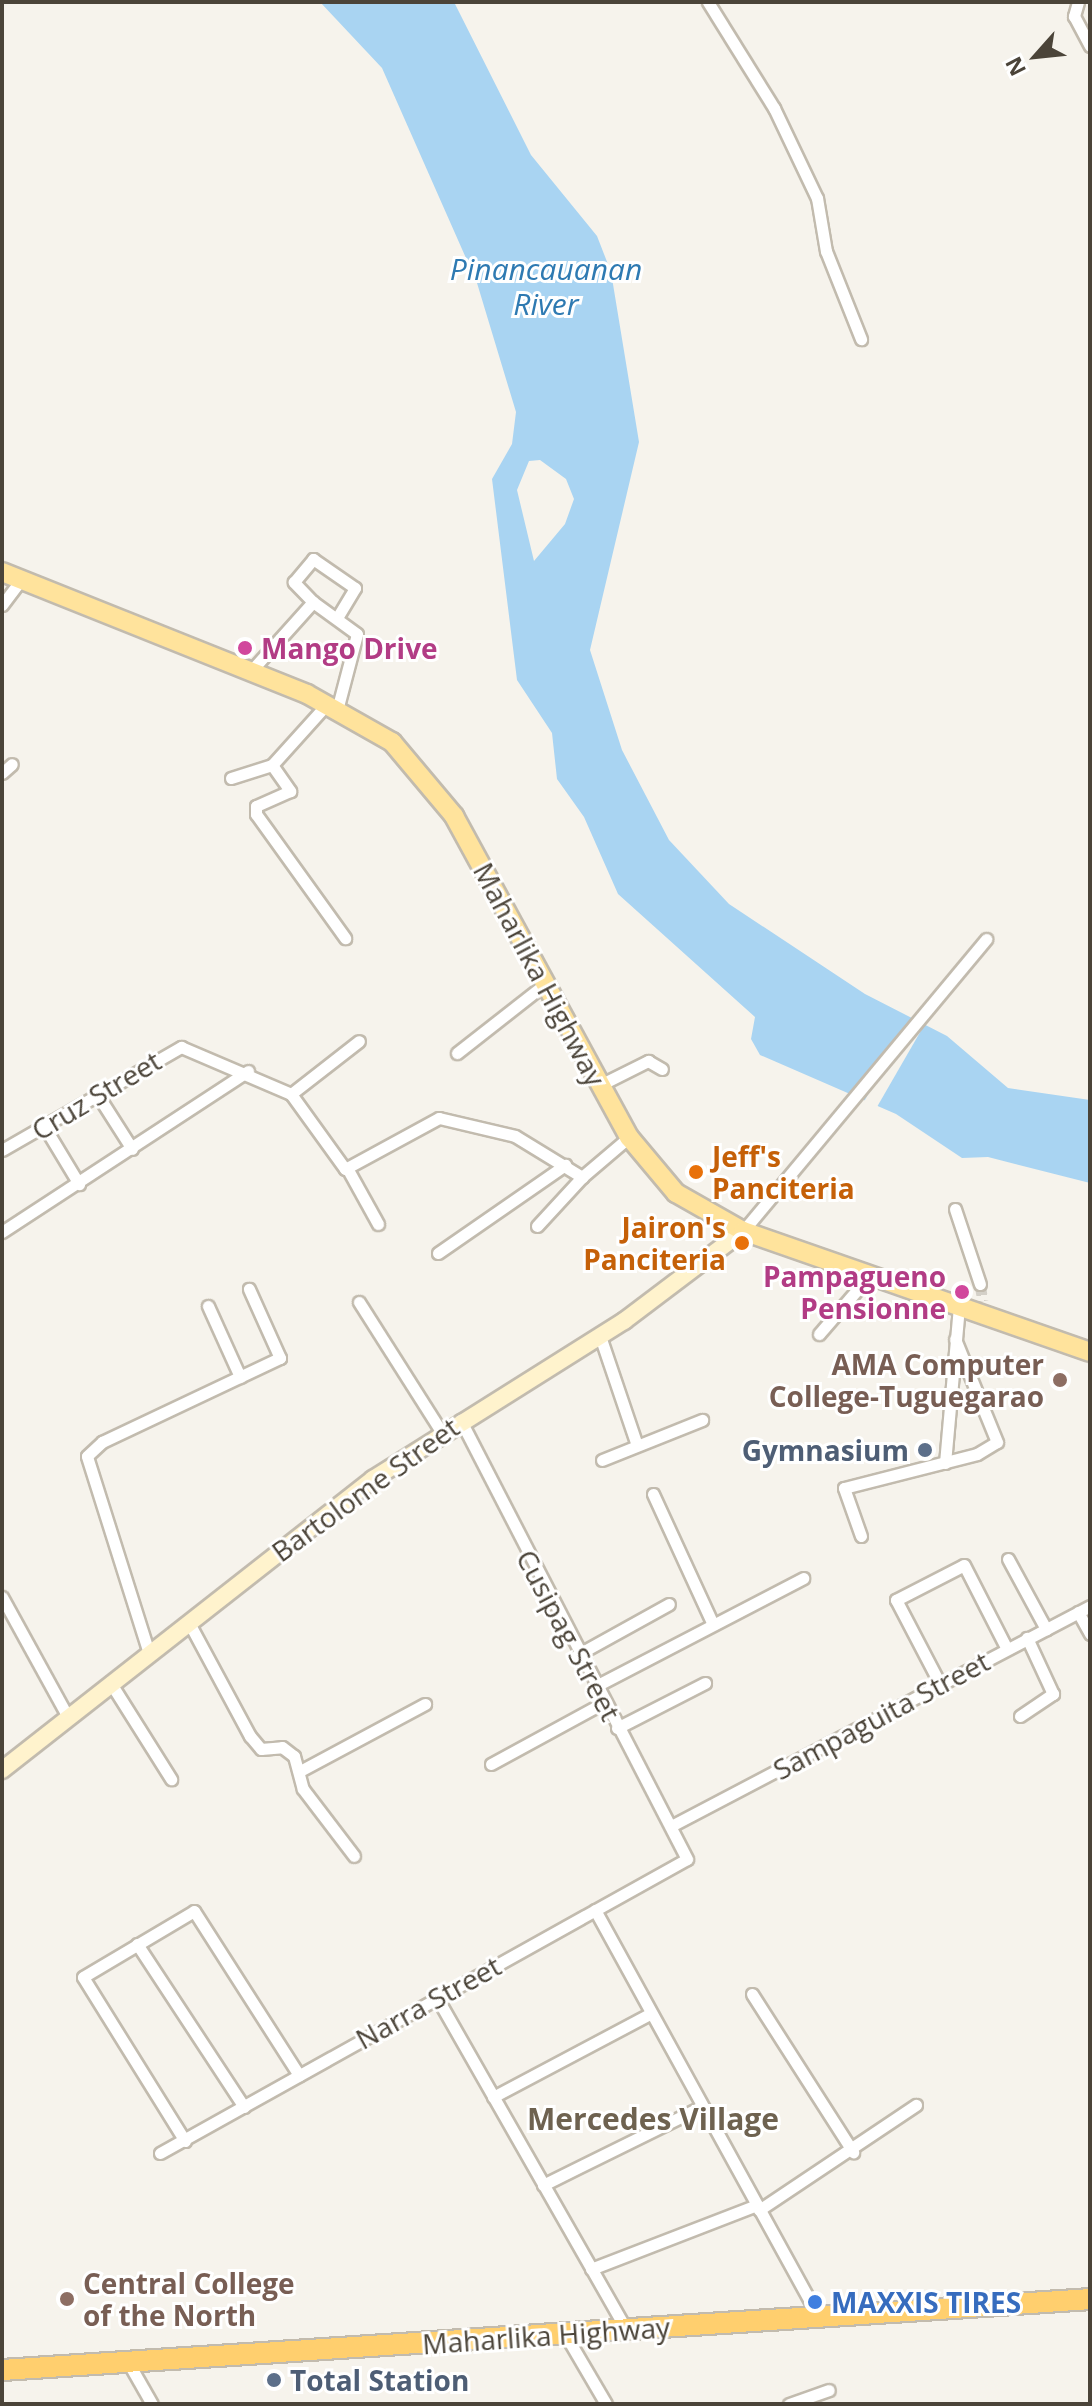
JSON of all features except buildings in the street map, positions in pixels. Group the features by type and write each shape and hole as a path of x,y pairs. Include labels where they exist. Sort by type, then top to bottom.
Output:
{"highway":[{"name":"Maharlika Highway","path":"2,2370 1090,2299"}],"main road":[{"name":"Maharlika Highway","path":"2,572 251,671 332,707 392,742 426,775 629,1137 676,1193 743,1231 959,1306 981,1307 1090,1352"}],"street":[{"path":"708,2 774,108 817,198 826,251 861,339"},
{"path":"1078,2 1074,16 1090,46"},
{"path":"231,778 272,765 332,707 357,634 313,602 294,582 313,559 355,588 337,618"},
{"path":"2,605 21,580"},
{"path":"251,671 313,602"},
{"path":"2,773 12,764"},
{"path":"272,765 290,791 256,806 256,814 345,938"},
{"path":"743,1231 986,939"},
{"path":"457,1053 545,984"},
{"path":"291,1094 359,1041"},
{"name":"Cruz Street","path":"2,1150 174,1048 248,1071 291,1094 333,1161 347,1168 378,1224"},
{"path":"600,1085 648,1061 662,1069"},
{"path":"2,1232 248,1071"},
{"path":"97,1094 132,1149"},
{"path":"347,1168 449,1118 515,1136 582,1177"},
{"path":"44,1126 79,1184"},
{"path":"537,1226 582,1177 629,1137"},
{"path":"438,1253 565,1165"},
{"path":"955,1209 980,1284"},
{"name":"Bartolome Street","path":"2,1770 148,1650 441,1431 600,1336 743,1231"},
{"path":"819,1334 869,1276"},
{"path":"148,1650 87,1456 102,1442 280,1357 249,1289"},
{"path":"359,1302 441,1431"},
{"path":"208,1306 240,1377"},
{"path":"945,1463 959,1306"},
{"path":"600,1336 637,1445"},
{"path":"861,1536 844,1488 989,1450 998,1435 955,1339"},
{"name":"Cusipag Street","path":"460,1420 577,1655 684,1847"},
{"path":"602,1460 702,1420"},
{"path":"653,1494 712,1622"},
{"path":"1008,1559 1046,1629"},
{"path":"940,1684 896,1600 964,1565 1007,1649"},
{"path":"594,1687 712,1622 803,1578"},
{"path":"2,1597 67,1715"},
{"path":"577,1655 669,1604"},
{"name":"Sampaguita Street","path":"673,1825 1090,1606"},
{"path":"1078,1612 1090,1634"},
{"path":"188,1621 256,1745 287,1748 300,1771 303,1789 354,1856"},
{"path":"1020,1716 1053,1694 1027,1638"},
{"path":"110,1682 171,1779"},
{"path":"617,1728 705,1683"},
{"path":"491,1764 603,1703"},
{"path":"300,1771 425,1704"},
{"name":"Narra Street","path":"160,2153 436,1996 683,1864 684,1847"},
{"path":"595,1910 819,2317"},
{"path":"185,2141 83,1977 194,1911 299,2075"},
{"path":"137,1944 244,2107"},
{"path":"752,1994 853,2152"},
{"path":"436,1996 626,2329"},
{"path":"493,2097 650,2014"},
{"path":"591,2269 758,2208 853,2152 916,2105"},
{"path":"543,2185 701,2107"},
{"path":"565,2334 606,2404"},
{"path":"128,2362 152,2404"},
{"path":"789,2404 829,2390"}],"water":[{"name":"Pinancauanan River","path":"320,2 454,2 531,155 597,236 611,272 639,442 590,650 622,750 669,840 729,904 865,994 947,1036 1008,1088 1090,1100 1090,1183 988,1157 962,1158 896,1114 760,1055 751,1039 755,1017 618,894 584,817 557,779 552,733 517,680 492,479 512,444 516,412 477,283 382,68","holes":["540,460 566,479 574,499 565,524 534,561 517,490 529,461"]}],"pier":[{"path":"915,1013 927,1020 872,1116 860,1109"}],"tunnel":[{"path":"980,1284 983,1301"}],"place":[{"name":"Mango Drive","path":"245,648"},
{"name":"Jeff's Panciteria","path":"696,1172"},
{"name":"Jairon's Panciteria","path":"742,1243"},
{"name":"Pampagueno Pensionne","path":"962,1292"},
{"name":"AMA Computer College-Tuguegarao","path":"1060,1380"},
{"name":"Gymnasium","path":"925,1450"},
{"name":"Central College of the North","path":"67,2299"},
{"name":"MAXXIS TIRES","path":"815,2302"},
{"name":"Total Station","path":"274,2380"}],"district":[{"name":"Mercedes Village","path":"653,2119"}]}
